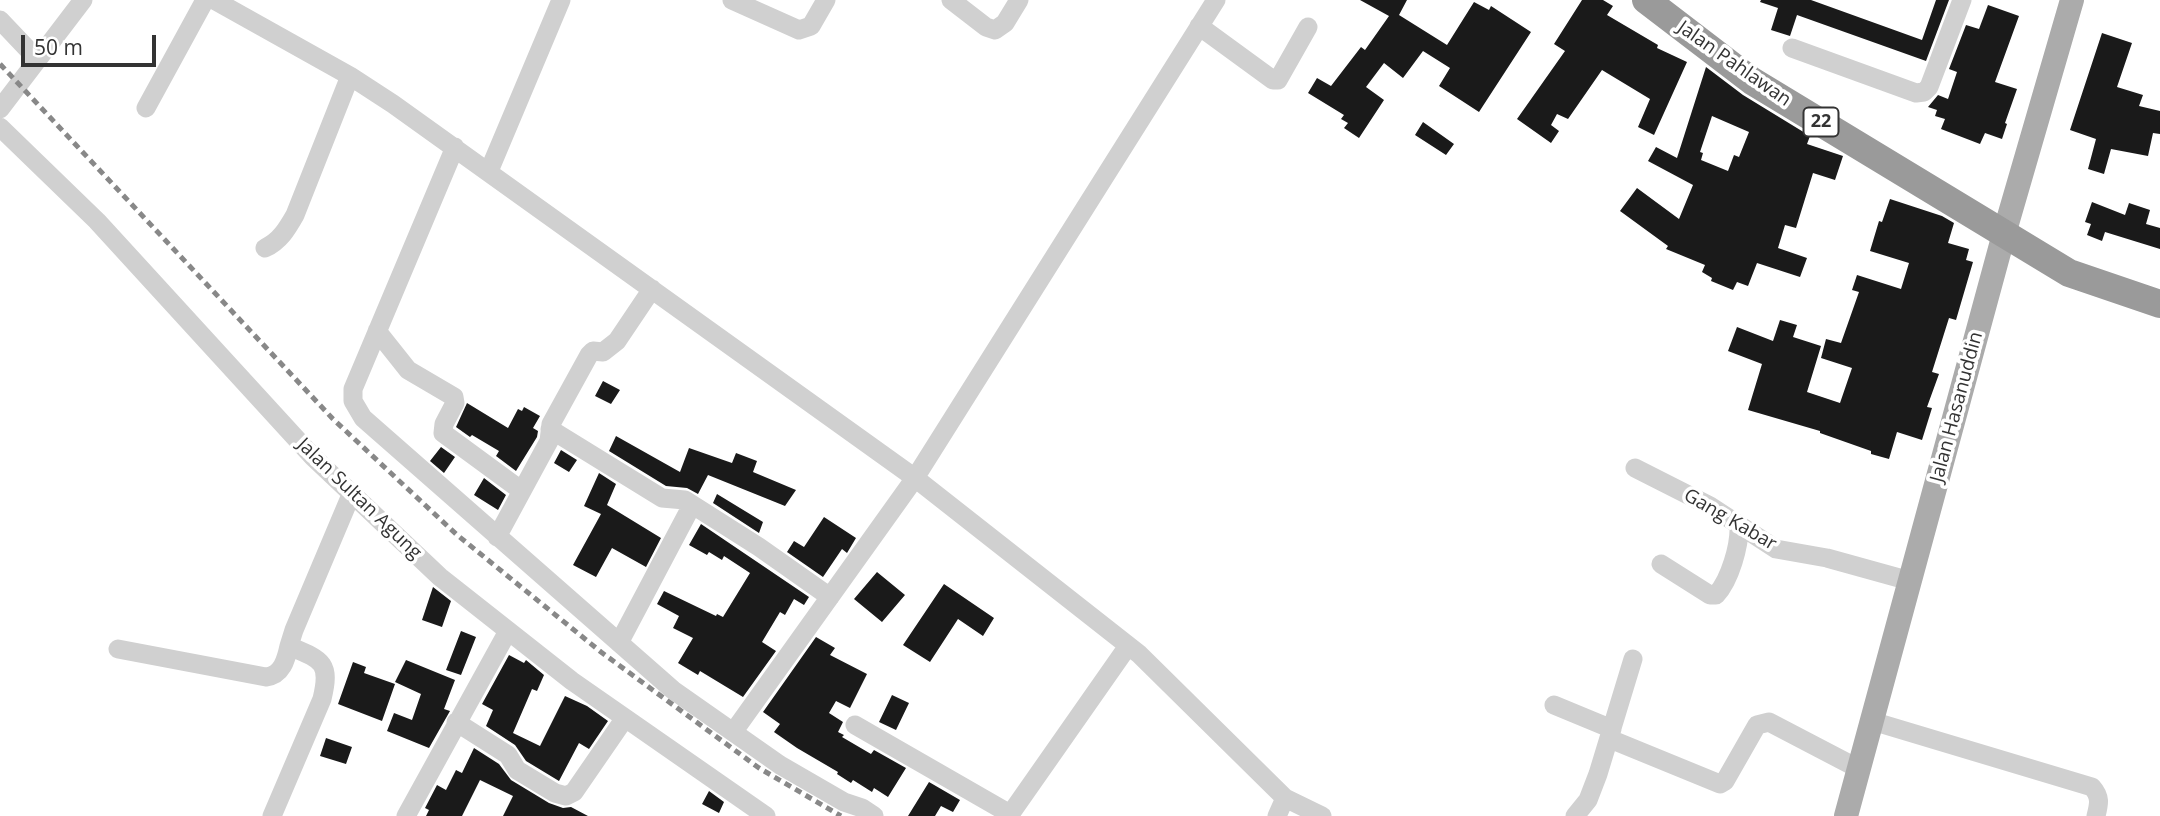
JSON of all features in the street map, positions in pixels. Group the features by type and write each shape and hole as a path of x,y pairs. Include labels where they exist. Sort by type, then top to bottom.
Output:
{"highway":[{"name":"Jalan Pahlawan","path":"1646,0 1675,9 1752,81 2004,234"},
{"name":"22","path":"2004,234 2069,273 2160,304"}],"main road":[{"name":"Jalan Hasanuddin","path":"1846,816 2004,234 2072,0"}],"street":[{"path":"0,109 83,0"},
{"path":"146,108 205,0"},
{"path":"214,0 350,76 455,147 915,478 1140,656 1281,807 1322,816"},
{"path":"489,171 561,0"},
{"path":"732,0 799,30 811,26 826,0"},
{"path":"951,0 986,27 995,30 1005,23 1020,0"},
{"path":"734,731 915,478 1216,0"},
{"path":"1792,48 1922,93 1929,87 1962,0"},
{"path":"0,20 37,59"},
{"path":"1199,26 1273,80 1278,80 1308,27"},
{"path":"265,248 275,243 295,215 350,76"},
{"name":"Jalan Sultan Agung","path":"0,127 97,220 313,457 440,577 625,718 766,816"},
{"path":"455,147 353,389 353,401 363,418 673,690 780,765 874,816"},
{"path":"497,537 549,441 550,429 589,355 593,351 603,352 617,341 652,289"},
{"path":"377,331 408,369 454,397 455,403 444,424 443,433 522,491"},
{"path":"550,429 662,498 678,498 692,505 759,547 830,597"},
{"name":"Gang Kabar","path":"1635,468 1710,506 1776,549 1827,558 1910,581"},
{"path":"118,649 266,677 274,676 284,665 294,630 351,495"},
{"path":"619,643 692,505"},
{"path":"1661,564 1710,595 1716,595 1724,583 1738,546 1739,525"},
{"path":"406,816 508,631"},
{"path":"272,816 322,699 326,683 327,671 320,662 289,646"},
{"path":"855,725 1010,815 1140,656"},
{"path":"1575,816 1588,800 1633,659"},
{"path":"1554,705 1720,785 1725,781 1757,725 1769,722 1859,769"},
{"path":"456,722 508,755 517,770 555,793 566,796 574,792 625,718"},
{"path":"1872,721 2092,787 2098,794 2096,816"}],"building":[{"path":"1360,0 1407,0 1399,15 1447,45 1474,2 1489,10 1491,6 1531,32 1479,112 1439,86 1450,68 1423,51 1403,78 1384,63 1366,87 1384,100 1359,138 1344,128 1348,123 1341,119 1344,115 1308,93 1317,78 1331,86 1361,47 1365,50 1389,16"},
{"path":"1582,0 1603,0 1613,6 1607,15 1658,45 1657,48 1687,62 1654,135 1638,127 1650,99 1602,70 1568,119 1557,114 1551,125 1559,131 1551,143 1517,119 1565,51 1554,44"},
{"path":"1811,0 1922,40 1936,0 1949,0 1926,61 1797,15 1790,36 1771,30 1778,8 1760,2"},
{"path":"1988,5 2019,16 1995,82 2017,89 2002,139 1985,133 1980,144 1941,129 1945,119 1935,116 1937,110 1928,107 1938,95 1948,99 1957,72 1949,69 1966,25 1979,29"},
{"path":"2102,33 2132,43 2117,87 2143,95 2139,106 2160,111 2160,134 2153,133 2148,156 2111,149 2104,174 2088,169 2096,139 2070,130"},
{"path":"1706,67 1743,95 1810,136 1807,144 1843,156 1835,180 1813,173 1796,228 1785,225 1778,248 1807,258 1800,277 1757,263 1748,286 1737,282 1733,290 1711,281 1712,278 1702,272 1705,265 1666,249 1668,246 1620,211 1637,188 1679,219 1693,185 1648,161 1656,147 1677,158","holes":["1712,116 1749,132 1739,157 1734,155 1728,171 1701,160 1703,153 1700,152"]},
{"path":"1423,122 1454,144 1446,155 1415,135"},
{"path":"1890,199 1942,216 1954,223 1948,243 1969,249 1966,260 1973,262 1956,320 1949,318 1932,372 1939,374 1927,407 1932,408 1922,440 1897,432 1889,459 1871,454 1871,451 1820,431 1748,410 1762,364 1728,351 1737,327 1773,341 1780,320 1797,325 1793,337 1821,346 1807,392 1840,403 1852,368 1821,358 1826,339 1841,343 1859,292 1852,290 1857,275 1901,289 1909,263 1870,251 1879,221 1882,222"},
{"path":"2092,202 2125,215 2129,203 2150,210 2146,224 2160,228 2160,249 2105,232 2102,241 2087,235 2091,224 2085,222"},
{"path":"603,381 620,390 611,404 595,396"},
{"path":"467,403 508,428 518,409 522,411 524,407 540,416 533,428 538,431 537,437 516,471 496,456 499,451 456,427"},
{"path":"616,436 680,472 689,448 732,463 736,453 757,461 753,472 796,490 785,506 708,475 698,494 687,488 666,486 609,451"},
{"path":"441,447 455,457 444,473 430,461"},
{"path":"561,450 577,460 569,472 554,463"},
{"path":"599,473 616,484 607,505 661,538 646,567 612,548 596,577 573,565 601,514 584,506"},
{"path":"484,478 506,495 498,510 474,495"},
{"path":"717,494 763,522 759,533 713,503"},
{"path":"824,517 856,538 847,553 842,549 823,577 787,552 794,541 804,547"},
{"path":"701,524 809,597 804,605 794,599 785,615 780,612 762,642 776,651 743,697 700,671 698,675 678,663 693,638 673,628 679,616 657,604 664,591 723,617 750,573 724,556 722,560 689,545"},
{"path":"877,572 905,595 882,622 854,599"},
{"path":"944,584 994,618 983,636 958,619 930,662 903,645"},
{"path":"433,587 451,601 442,627 422,620"},
{"path":"461,631 476,637 461,675 446,670"},
{"path":"816,637 835,648 830,655 867,674 850,708 836,701 829,713 843,722 838,732 844,735 842,737 871,754 874,750 906,768 888,797 874,788 872,792 853,780 851,783 837,774 838,772 797,748 774,732 780,724 763,712"},
{"path":"509,655 524,663 526,660 544,675 537,691 532,689 513,733 540,746 565,696 587,706 608,721 589,749 579,743 559,781 526,761 515,745 486,726 493,710 482,704"},
{"path":"406,660 455,680 444,709 450,711 429,748 387,731 394,713 412,720 421,694 395,682"},
{"path":"353,662 366,667 364,673 395,684 382,721 338,704"},
{"path":"892,695 909,703 896,730 879,722"},
{"path":"326,738 352,747 346,764 320,756"},
{"path":"474,748 499,764 511,780 549,803 563,808 571,807 588,816 503,816 513,796 480,780 462,816 426,816 429,810 425,808 437,785 446,790 456,770 462,773"},
{"path":"929,782 960,800 953,812 941,806 935,816 908,816"},
{"path":"709,791 724,802 719,813 702,804"}],"railway":[{"path":"0,64 333,419 456,534 601,652 759,768 841,816"}]}
